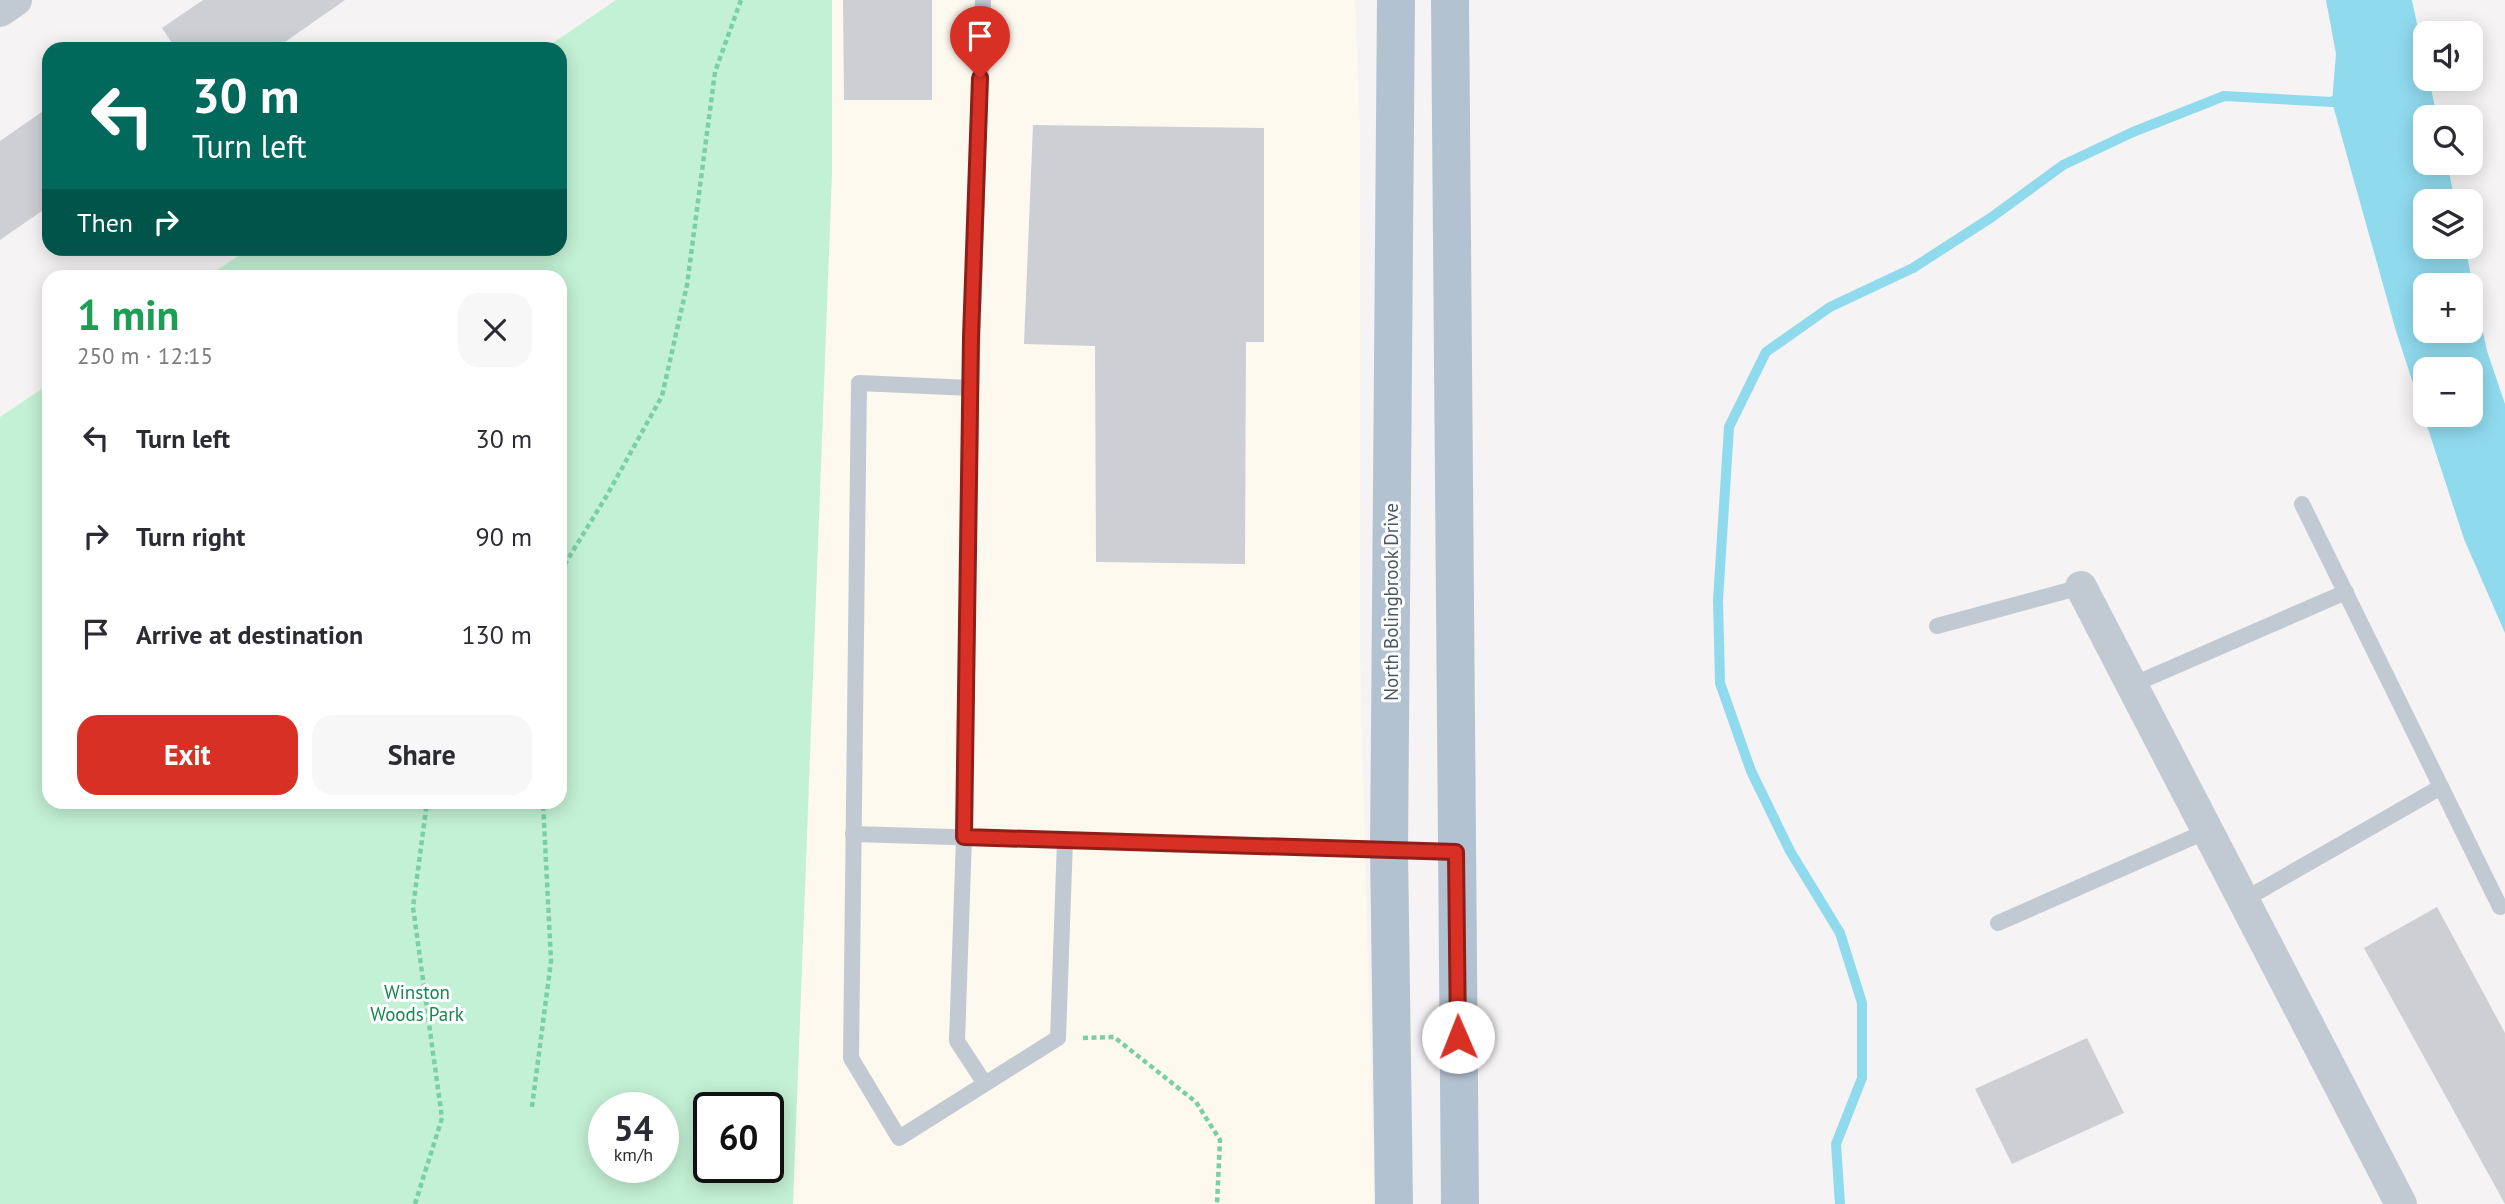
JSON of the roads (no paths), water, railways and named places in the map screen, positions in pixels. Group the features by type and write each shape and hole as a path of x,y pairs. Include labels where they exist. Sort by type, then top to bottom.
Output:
{"main road":[{"name":"North Bolingbrook Drive","path":"1394,1204 1390,849 1396,0"},
{"path":"1450,0 1460,1204"}],"street":[{"path":"0,11 16,0"},
{"path":"2081,587 2401,1204"}],"lane":[{"path":"983,0 971,388 964,837 957,1041 985,1084"},
{"path":"971,388 859,383 851,1058 899,1138 1058,1038 1065,840"},
{"path":"2302,504 2500,907"},
{"path":"1937,626 2081,587"},
{"path":"2132,685 2346,592"},
{"path":"2242,901 2441,787"},
{"path":"1998,923 2207,831"},
{"path":"853,834 1456,852"}],"water":[{"path":"2326,0 2412,0 2416,21 2413,21 2413,91 2432,91 2434,105 2413,105 2413,175 2450,175 2452,189 2413,189 2413,259 2468,259 2470,273 2413,273 2413,343 2483,343 2483,332 2505,404 2505,633 2464,539 2427,427 2483,427 2483,357 2413,357 2413,383 2332,102 2336,54"}],"waterway":[{"path":"1840,1204 1836,1144 1862,1078 1862,1003 1840,933 1790,851 1751,771 1720,683 1718,600 1729,427 1766,352 1830,307 1913,268 1992,217 2063,165 2133,132 2224,96 2332,102 2341,96"}],"park label":[{"name":"Winston Woods Park","path":"417,1003"}]}
